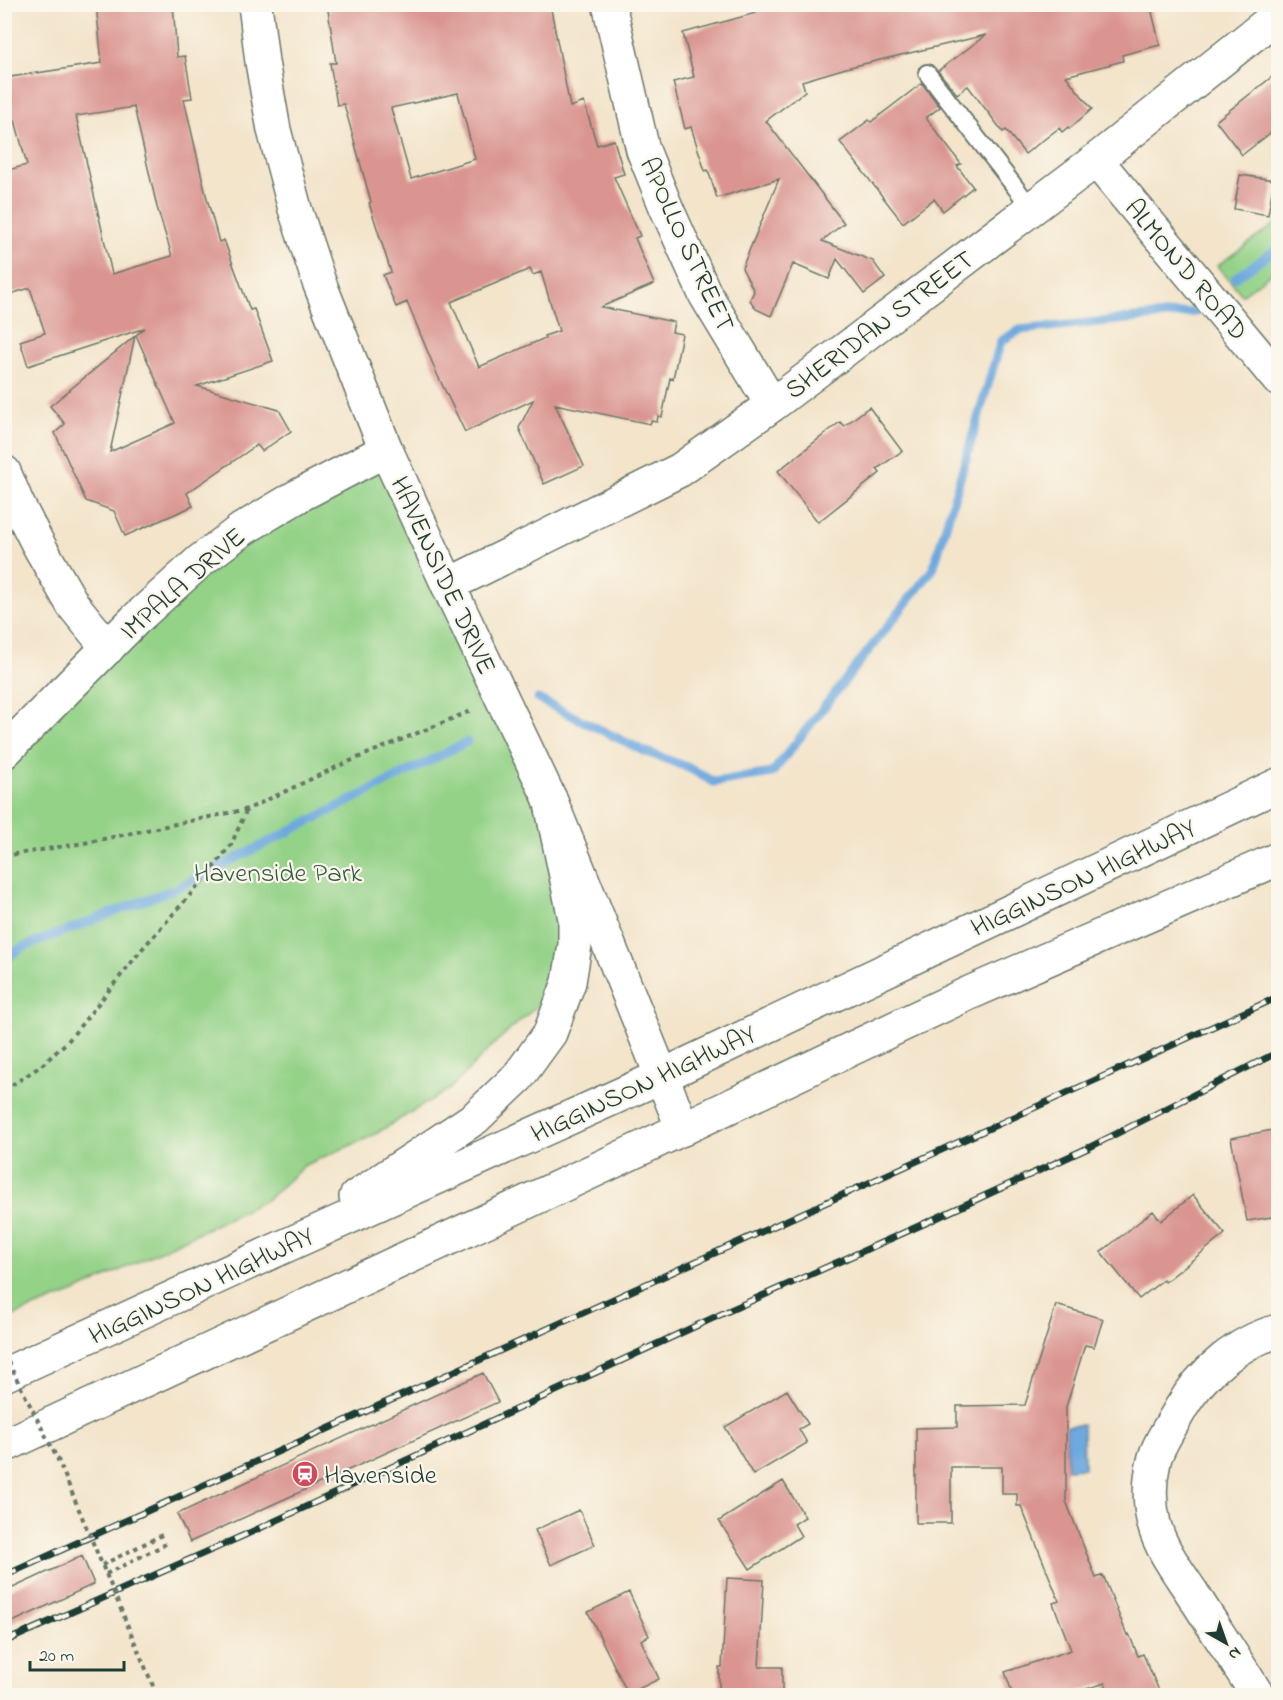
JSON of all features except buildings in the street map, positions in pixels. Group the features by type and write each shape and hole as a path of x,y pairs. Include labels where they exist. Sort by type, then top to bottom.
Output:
{"main road":[{"name":"HAVENSIDE DRIVE","path":"255,4 273,130 295,209 319,282 386,450 550,799 683,1129"},
{"name":"APOLLO STREET","path":"609,4 643,150 666,207 705,294 772,405"},
{"name":"SHERIDAN STREET","path":"448,585 680,470 772,405 1032,209 1278,15"},
{"name":"ALMOND ROAD","path":"1096,160 1278,379"},
{"name":"IMPALA DRIVE","path":"4,752 135,620 200,561 241,530 298,496 386,450"},
{"path":"4,472 11,506 38,544 73,605 108,648"},
{"name":"HIGGINSON HIGHWAY","path":"4,1376 662,1076 1278,785"},
{"path":"274,1251 475,1118 518,1077 550,1033 569,982 575,945 575,919 550,799"},
{"path":"4,1446 967,994 1278,859"},
{"path":"1258,1695 1169,1558 1154,1526 1150,1485 1154,1458 1187,1398 1214,1367 1239,1347 1278,1330"}],"lane":[{"path":"927,74 1032,209"}],"path":[{"path":"4,856 95,841 248,809 343,764 502,697"},
{"path":"4,1090 41,1066 68,1041 143,948 231,845 248,809"},
{"path":"4,1354 59,1462 157,1694"},
{"path":"102,1565 162,1535"},
{"path":"106,1574 166,1544"}],"green space":[{"path":"1278,222 1278,268 1242,295 1217,266"},
{"name":"Havenside Park","path":"385,451 547,796 565,982 497,1041 450,1089 370,1137 305,1165 268,1199 75,1292 5,1319 5,751 136,620"}],"water":[{"path":"1083,1425 1084,1468 1067,1469 1066,1426"}],"waterway":[{"path":"1235,278 1278,248"},
{"path":"538,699 644,751 687,767 714,782 772,773 933,569 1001,341 1020,330 1195,312"},
{"path":"4,961 21,948 179,887 467,742"}],"railway":[{"path":"4,1576 1278,997"},
{"path":"4,1642 247,1534 726,1312 1090,1147 1278,1052"}],"place":[{"name":"Havenside","path":"305,1474"}]}
